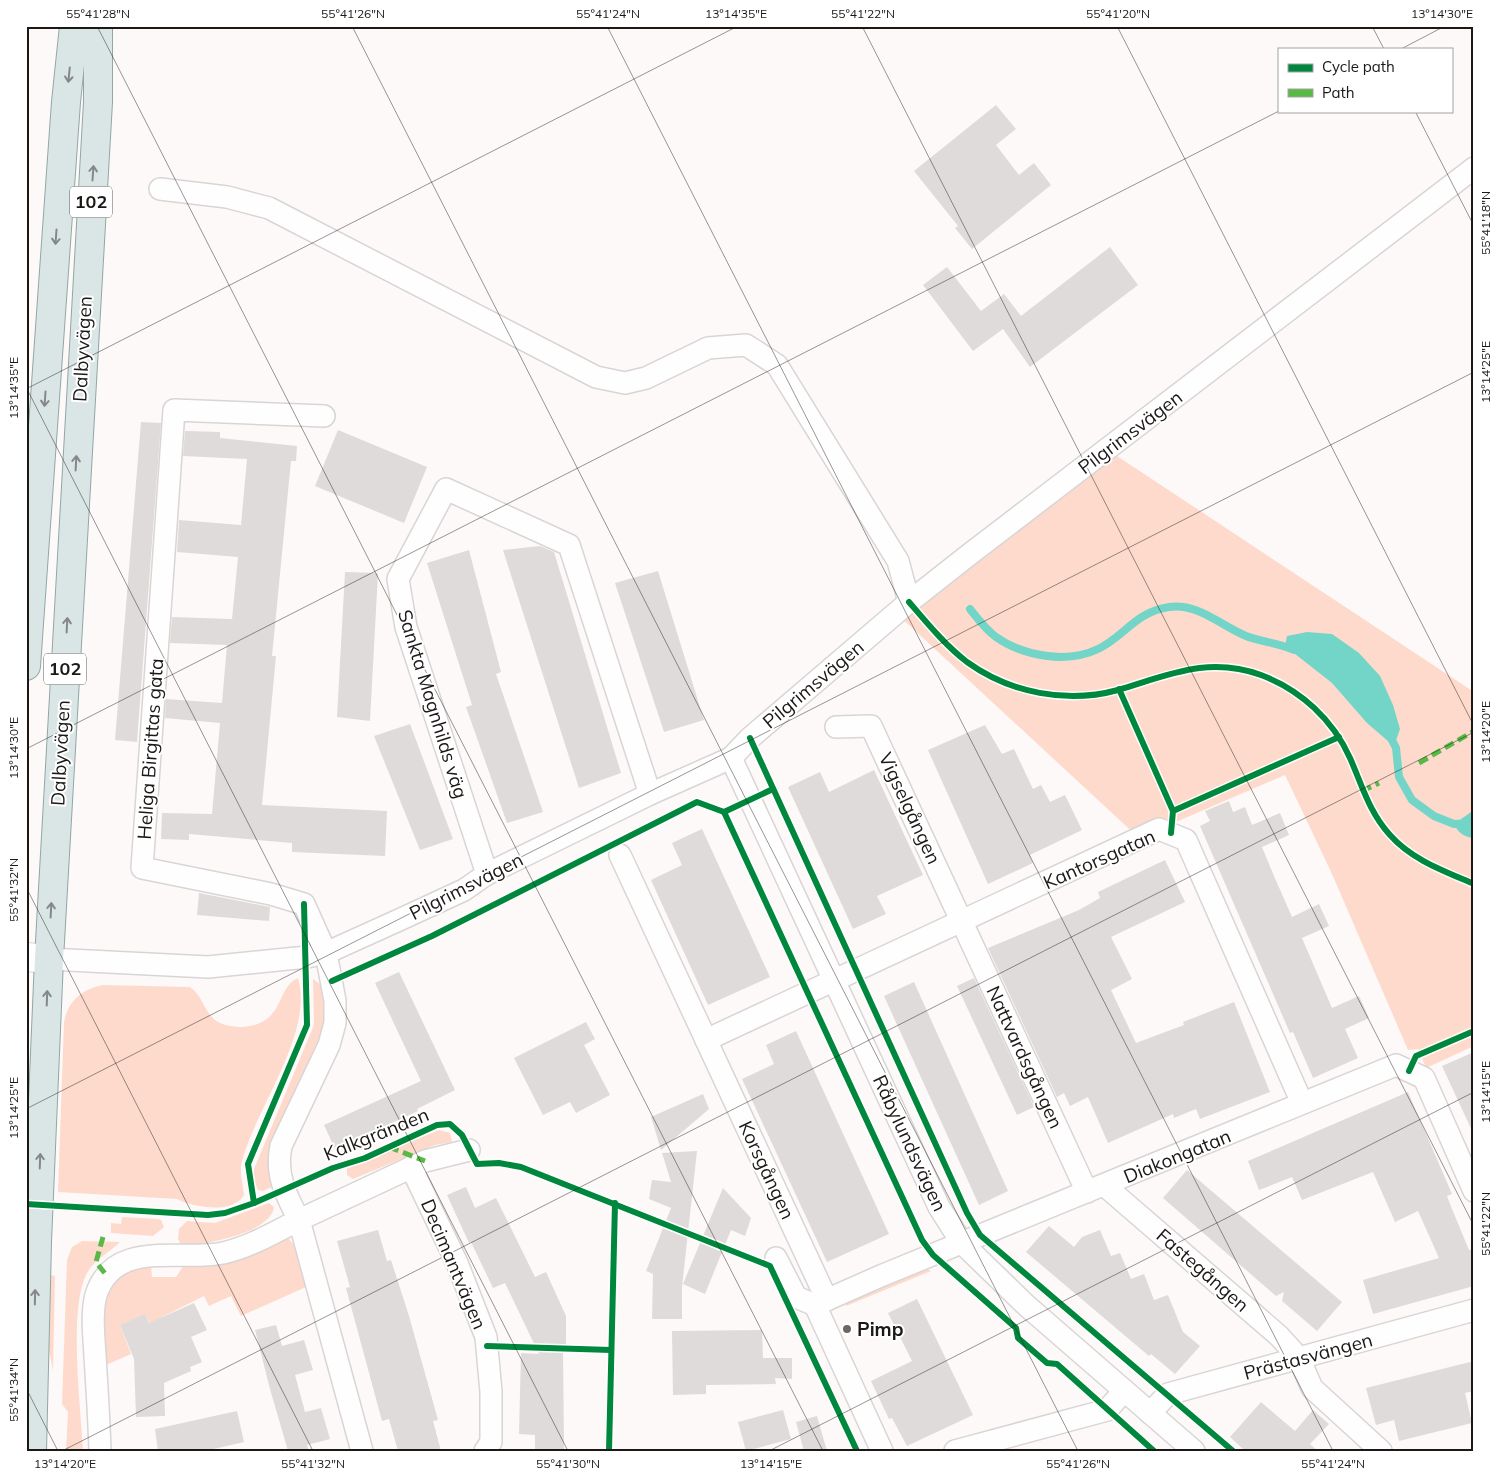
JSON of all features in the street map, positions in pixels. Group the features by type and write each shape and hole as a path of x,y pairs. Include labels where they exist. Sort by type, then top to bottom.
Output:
{"main road":[{"name":"Dalbyvägen","path":"26,666 66,102 74,26"},
{"name":"Dalbyvägen","path":"32,1451 37,1242 37,958 98,102 98,26"}],"street":[{"name":"Pilgrimsvägen","path":"37,958 208,967 288,960 326,953 464,890 487,874 650,794 731,758 750,738 909,602 1474,168"},
{"path":"160,188 227,197 270,208 596,377 625,383 646,378 708,348 746,345 776,365 898,562 909,602"},
{"name":"Heliga Birgittas gata","path":"324,416 174,410 142,868 271,894 304,904 326,953"},
{"name":"Sankta Magnhilds väg","path":"487,874 406,627 398,579 446,490 569,546 650,794"},
{"name":"Vigselgången","path":"836,728 871,726 962,922"},
{"name":"Råbylundsvägen","path":"731,758 938,1207 962,1243 1027,1306 1194,1451"},
{"name":"Kantorsgatan","path":"834,981 1159,829 1186,840 1302,1103"},
{"name":"Korsgången","path":"620,855 706,1040 821,1303 882,1451"},
{"name":"Nattvardsgången","path":"962,922 1096,1189"},
{"path":"326,953 335,1001 335,1023 328,1045 281,1146 278,1159 283,1188 300,1220 362,1451"},
{"path":"706,1040 834,981"},
{"name":"Diakongatan","path":"821,1303 962,1243 1396,1065 1424,1078 1474,1191"},
{"path":"100,1451 94,1319 96,1295 107,1276 128,1260 146,1255 199,1256 223,1253 245,1246 411,1167 437,1156 469,1150"},
{"name":"Decimantvägen","path":"411,1167 457,1264 486,1337 491,1392 491,1442 485,1451"},
{"name":"Fastegången","path":"1096,1189 1279,1336 1299,1358 1312,1388 1381,1451"},
{"path":"776,1258 796,1297 821,1303"},
{"name":"Prästasvängen","path":"1150,1413 1168,1394 1474,1310"},
{"path":"955,1451 1107,1410 1124,1391"}],"shaded area":[{"path":"1117,456 1474,692 1474,1046 1426,1068 1418,1049 1408,1050 1332,874 1285,775 1139,838 896,613"},
{"path":"298,978 301,999 298,1022 291,1046 249,1140 242,1161 241,1174 244,1195 239,1201 229,1206 214,1208 198,1206 177,1199 58,1192 64,1022 69,1008 77,997 95,987 103,985 190,987 215,1020 234,1027 241,1027 255,1025 266,1020 273,1013 291,983"},
{"path":"313,979 321,985 328,1017 270,1150 268,1165 272,1187 263,1191 258,1190 254,1180 254,1169 314,1025"},
{"path":"439,1130 450,1133 452,1142 435,1145 353,1179 347,1175 347,1168"},
{"path":"269,1203 274,1207 270,1216 249,1231 219,1240 191,1245 181,1245 178,1239 179,1229 187,1221 215,1223"},
{"path":"122,1217 158,1219 161,1220 164,1227 153,1236 111,1233 111,1223 121,1224"},
{"path":"286,1235 294,1245 306,1287 241,1316 231,1296 209,1306 204,1296 162,1317 158,1337 145,1315 120,1325 131,1354 106,1365 104,1316 106,1303 116,1281 125,1273 151,1265 152,1277 176,1277 184,1265"},
{"path":"82,1241 120,1242 90,1268 81,1289 78,1310 77,1359 83,1451 66,1451 68,1412 62,1404 67,1260 72,1247"},
{"path":"924,1267 931,1271 846,1306 844,1301"},
{"path":"50,1275 55,1276 53,1371 47,1339"}],"water":[{"path":"1307,632 1332,634 1359,653 1380,676 1393,705 1400,729 1394,746 1396,748 1367,723 1332,683 1285,646 1287,636"},
{"path":"1474,810 1474,838 1462,834 1454,824"}],"building":[{"path":"996,105 1016,129 996,145 1019,175 1034,163 1051,185 972,249 955,228 958,226 914,171"},
{"path":"1110,247 1138,285 1030,367 1003,329 973,351 923,285 947,267 981,311 1004,294 1021,316"},
{"path":"141,422 161,423 137,742 115,740"},
{"path":"338,430 427,467 404,523 315,486"},
{"path":"185,431 220,432 220,438 297,446 296,461 291,461 272,656 276,656 262,805 387,811 385,856 292,852 292,843 189,834 189,840 161,839 162,813 212,814 220,723 165,718 166,699 222,703 227,645 170,643 172,617 232,619 238,557 177,552 179,520 241,525 247,459 183,456"},
{"path":"540,546 554,552 621,773 579,788 503,550"},
{"path":"469,550 501,672 496,674 543,812 507,823 466,707 472,705 427,563"},
{"path":"658,571 704,720 664,732 615,583"},
{"path":"345,572 378,573 370,721 337,717"},
{"path":"410,724 453,839 420,850 374,736"},
{"path":"985,725 1002,754 1014,749 1033,789 1041,785 1050,802 1065,795 1082,830 1030,855 1033,863 988,884 928,750"},
{"path":"874,770 923,875 877,896 886,914 853,929 788,787 820,772 829,792"},
{"path":"1229,801 1233,812 1245,807 1252,825 1280,813 1289,835 1262,847 1274,876 1292,917 1319,904 1329,926 1302,938 1332,1008 1359,996 1369,1018 1345,1029 1358,1058 1313,1078 1293,1032 1290,1033 1200,826 1210,821 1205,811"},
{"path":"702,829 770,977 708,1005 651,880 682,865 672,843"},
{"path":"1165,860 1185,902 1111,937 1132,979 1111,990 1136,1043 1184,1025 1183,1022 1234,1002 1270,1092 1200,1119 1196,1109 1174,1118 1173,1114 1108,1143 1088,1097 1070,1106 1064,1093 1057,1097 988,948 1079,910 1100,898 1098,892"},
{"path":"199,893 270,907 269,921 197,915"},
{"path":"399,972 455,1090 417,1109 418,1111 335,1149 324,1125 421,1081 375,983"},
{"path":"974,978 1034,1107 1017,1115 957,986"},
{"path":"914,982 1008,1191 979,1205 884,996"},
{"path":"586,1022 595,1039 584,1045 610,1095 576,1113 570,1102 543,1115 514,1058"},
{"path":"796,1031 889,1234 827,1262 742,1079 774,1064 766,1045"},
{"path":"1474,1052 1474,1135 1442,1066"},
{"path":"1408,1092 1452,1194 1447,1196 1469,1250 1474,1249 1474,1286 1373,1314 1363,1280 1439,1258 1418,1211 1395,1222 1373,1172 1302,1200 1292,1177 1259,1190 1248,1161"},
{"path":"703,1094 709,1109 661,1150 651,1117"},
{"path":"697,1151 682,1287 682,1319 652,1319 653,1274 646,1271 671,1208 649,1199 652,1180 671,1182 662,1153"},
{"path":"1187,1170 1342,1302 1317,1331 1282,1301 1284,1292 1276,1296 1163,1198"},
{"path":"466,1187 475,1208 496,1198 535,1277 546,1272 566,1316 566,1348 563,1348 564,1451 535,1451 535,1435 519,1434 521,1353 539,1354 505,1283 493,1288 471,1242 469,1243 447,1195"},
{"path":"723,1188 751,1218 745,1236 731,1230 705,1294 683,1284"},
{"path":"1049,1226 1074,1247 1082,1237 1100,1230 1111,1256 1120,1253 1131,1279 1144,1274 1154,1300 1168,1295 1183,1332 1200,1346 1175,1374 1151,1354 1149,1356 1026,1252"},
{"path":"378,1230 387,1261 391,1260 409,1316 438,1420 433,1421 441,1451 398,1451 389,1419 382,1421 346,1288 350,1287 337,1241"},
{"path":"917,1299 973,1415 907,1446 892,1418 889,1419 871,1381 912,1361 888,1313"},
{"path":"194,1303 207,1330 191,1337 202,1362 190,1367 191,1371 164,1383 165,1416 136,1417 134,1359 120,1325 145,1314 149,1323"},
{"path":"276,1325 282,1346 304,1340 313,1370 295,1375 305,1412 321,1408 330,1439 307,1445 309,1451 288,1451 270,1389 255,1330"},
{"path":"762,1330 763,1358 792,1358 792,1379 775,1378 776,1384 706,1385 706,1394 673,1395 672,1331"},
{"path":"1474,1361 1474,1391 1465,1393 1472,1423 1399,1441 1394,1420 1376,1425 1366,1388"},
{"path":"1261,1402 1295,1431 1313,1410 1329,1424 1310,1444 1318,1451 1245,1451 1230,1437"},
{"path":"783,1410 791,1439 746,1451 738,1422"},
{"path":"237,1411 244,1442 205,1451 158,1451 155,1429"},
{"path":"817,1416 827,1451 804,1451 796,1422"}],"waterway":[{"path":"970,609 985,627 1007,644 1046,656 1059,657 1086,654 1107,644 1147,614 1169,607 1190,608 1246,636 1294,650"},
{"path":"1390,736 1396,748 1399,777 1412,800 1434,816 1454,824 1474,823"}],"marked path":[{"path":"1419,763 1474,731"},
{"path":"1362,791 1379,783"},
{"path":"389,1147 425,1161"},
{"path":"103,1237 96,1262 107,1276"}],"cycle path":[{"path":"909,602 929,626 967,662 984,673 1002,681 1040,693 1079,696 1099,694 1172,674 1206,667 1242,670 1276,681 1314,708 1335,731 1350,758 1371,808 1390,835 1418,858 1474,884"},
{"path":"1119,689 1173,811"},
{"path":"1171,833 1173,811 1339,737"},
{"path":"750,738 967,1213 980,1235 1233,1451"},
{"path":"332,981 432,936 697,802 724,812 773,789"},
{"path":"724,812 922,1240 933,1255 1016,1328 1018,1338 1047,1363 1057,1364 1154,1451"},
{"path":"26,1204 208,1215 225,1213 254,1203 248,1164 307,1025 304,904"},
{"path":"1409,1071 1416,1056 1474,1031"},
{"name":"Kalkgränden","path":"254,1203 333,1168 365,1158 437,1125 450,1124 462,1135 477,1164 499,1163 521,1167 770,1266 857,1451"},
{"path":"609,1451 615,1203"},
{"path":"487,1346 611,1350"}],"place":[{"name":"Pimp","path":"847,1329"}]}
